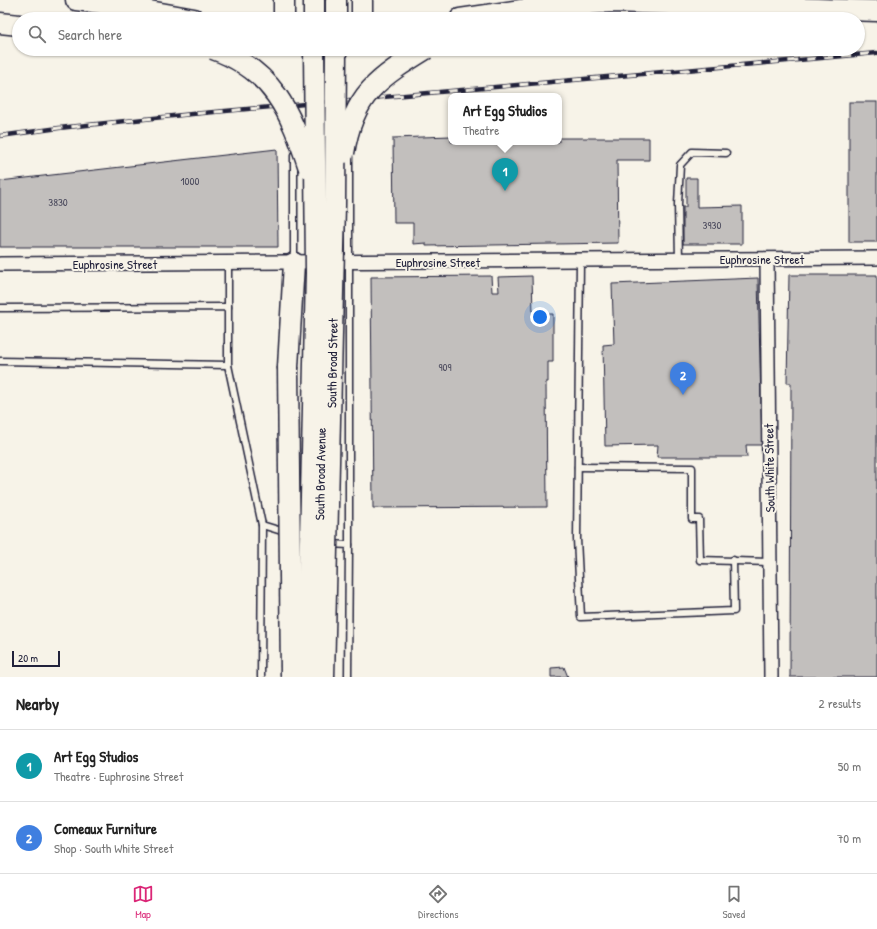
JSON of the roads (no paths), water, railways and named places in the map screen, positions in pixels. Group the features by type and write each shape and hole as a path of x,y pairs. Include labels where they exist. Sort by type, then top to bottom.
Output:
{"main road":[{"path":"76,0 156,12"},
{"path":"284,0 284,12"},
{"path":"314,0 314,12"},
{"path":"336,0 336,12"},
{"path":"362,0 362,12"},
{"path":"507,12 611,2 877,11"},
{"path":"865,18 877,16"},
{"path":"232,56 254,69 276,94 291,120 314,184"},
{"name":"South Broad Street","path":"307,677 316,281 314,56"},
{"name":"South Broad Street","path":"324,677 335,204 336,56"},
{"path":"335,204 345,146 351,122 358,105 372,87 394,69 415,56"},
{"path":"291,677 288,367 294,263"}],"street":[{"name":"South Broad Avenue","path":"316,677 326,262 326,152"},
{"name":"Euphrosine Street","path":"0,264 767,260 877,258"},
{"name":"South White Street","path":"767,260 771,677"}],"lane":[{"path":"294,263 294,155 349,151 348,677"},
{"path":"679,260 678,204 680,165 692,152 726,153"},
{"path":"580,261 577,539 581,617 734,611 733,560"},
{"path":"228,263 228,365 262,525 261,677"},
{"path":"0,308 228,306"},
{"path":"0,361 228,365"},
{"path":"578,467 692,468 692,519 699,519 700,560 770,562"},
{"path":"262,525 298,537"},
{"path":"305,539 319,544 349,545"}],"railway":[{"path":"865,54 877,53"},
{"path":"0,136 59,128 192,114 843,56"}],"place":[{"name":"Art Egg Studios","path":"505,191"},
{"name":"Comeaux Furniture","path":"683,395"}]}
